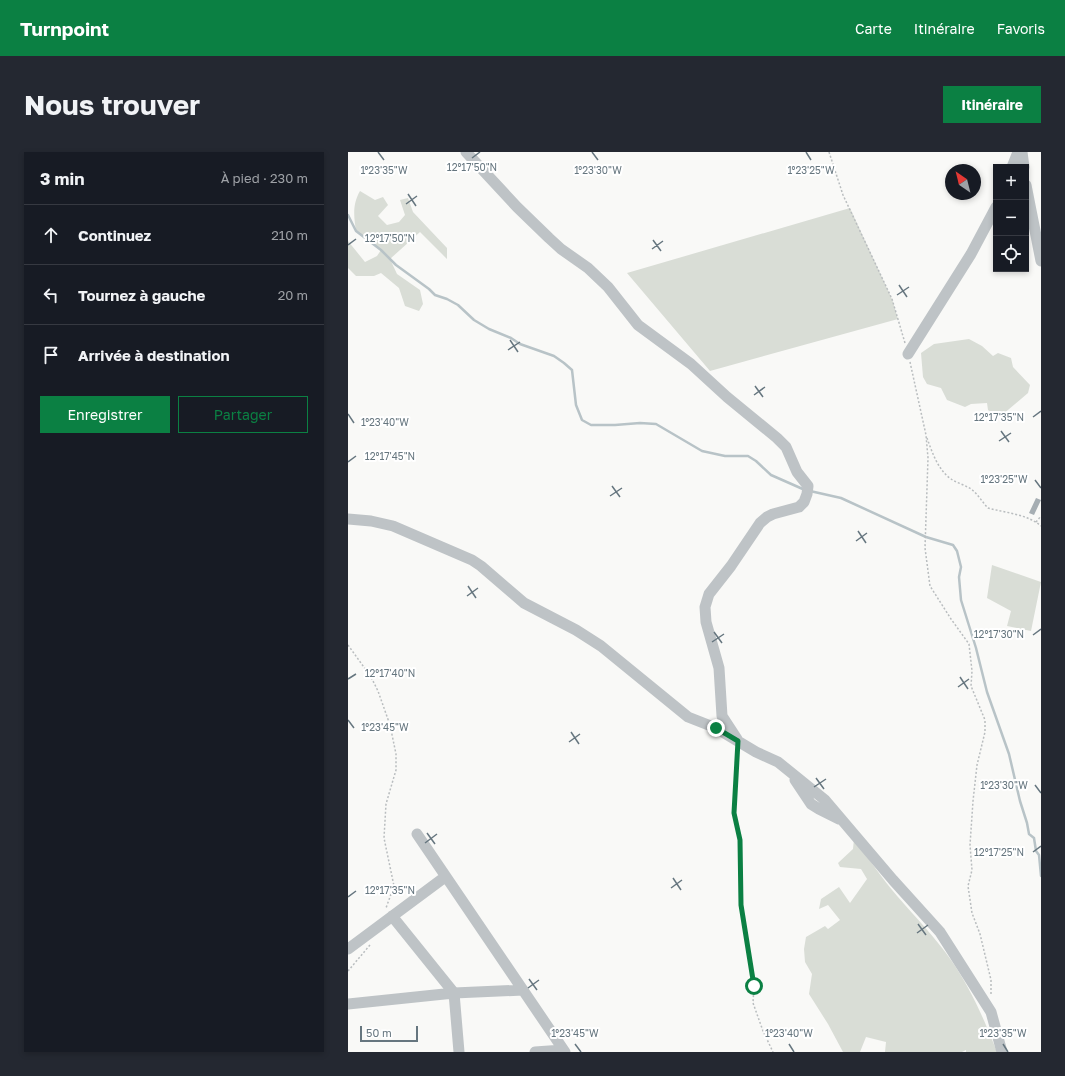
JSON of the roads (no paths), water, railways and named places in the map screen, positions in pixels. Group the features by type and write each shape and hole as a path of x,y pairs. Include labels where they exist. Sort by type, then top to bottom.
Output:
{"street":[{"path":"466,152 517,207 557,245 588,268 608,287 638,326 690,364 777,438 786,447 797,472 808,486 804,502 799,507 773,514 760,523 731,566 708,594 705,607 706,622 719,668 722,716 738,741"},
{"path":"478,152 486,174"},
{"path":"1013,164 1018,152"},
{"path":"1022,152 1024,164"},
{"path":"1029,200 1041,261"},
{"path":"908,354 971,254 993,213"},
{"path":"348,519 371,521 393,526 472,560 524,603 576,630 601,646 688,717 716,728 756,752 778,762 791,772 825,800 893,880 940,932 991,1012 1002,1052"},
{"path":"417,834 564,1051"},
{"path":"348,949 389,912 445,877"},
{"path":"389,912 454,994 459,1052"},
{"path":"348,1004 454,994 523,990"},
{"path":"535,1052 564,1051"}],"waterway":[{"path":"348,215 356,231 381,250 396,265 435,295 458,305 474,320 489,329 511,338 520,344 554,356 572,370 576,405 582,420 591,425 640,423 656,424 702,451 725,456 748,456 756,461 771,475 805,490"},
{"path":"810,491 841,498 926,537 953,545 957,551 961,567 959,577 961,600 976,648 987,692 1009,754 1029,834 1034,838 1036,851 1039,855 1041,876"}]}
